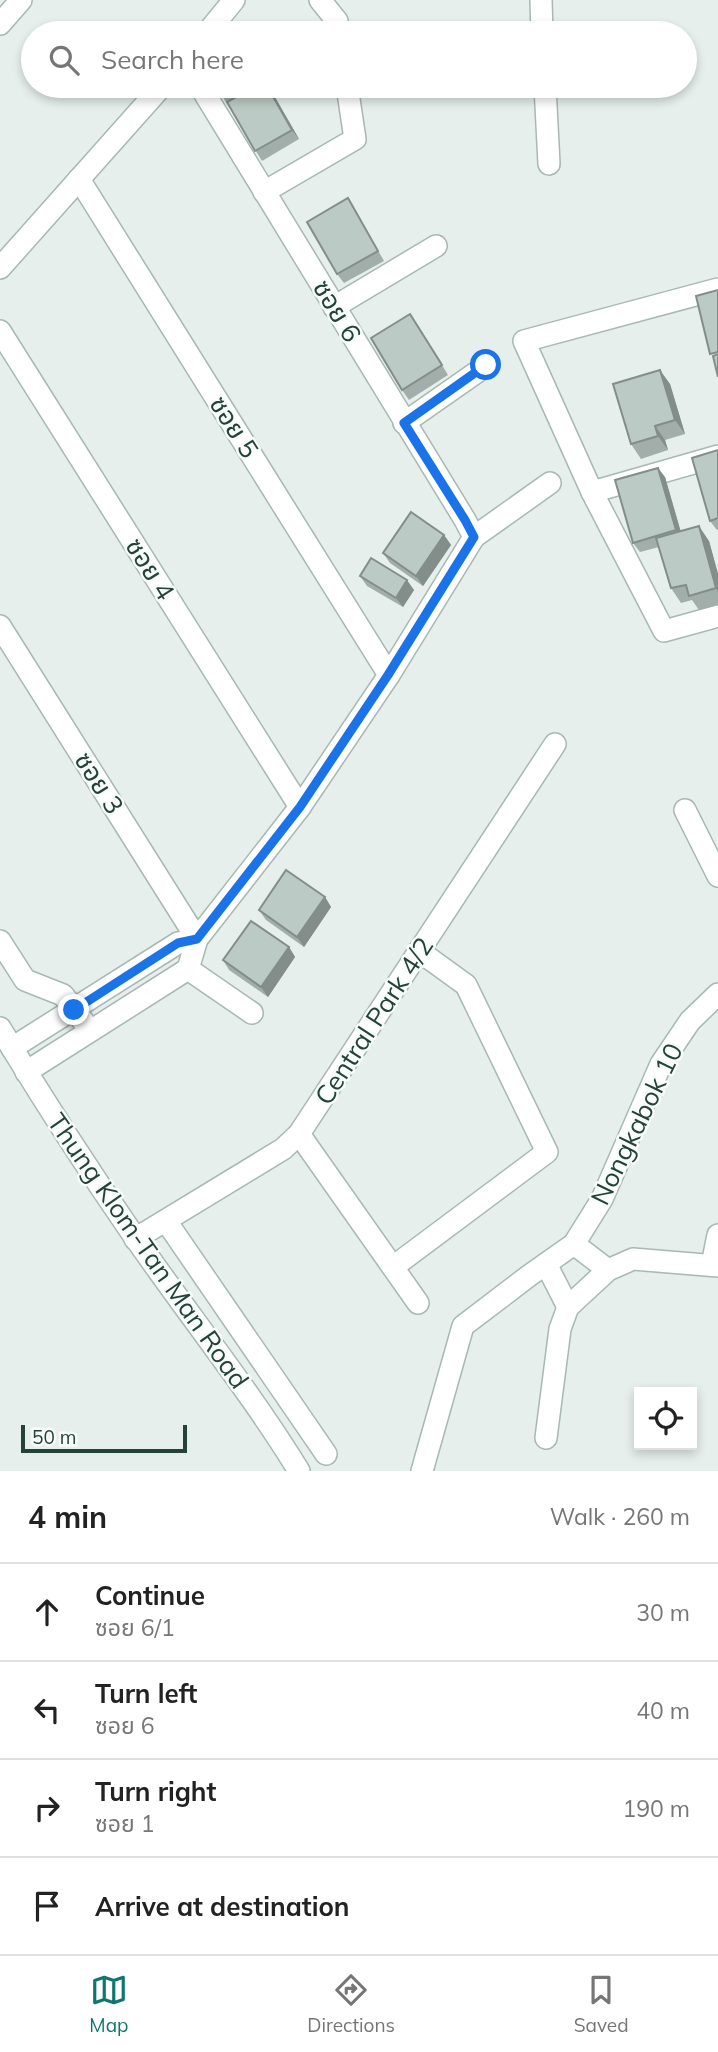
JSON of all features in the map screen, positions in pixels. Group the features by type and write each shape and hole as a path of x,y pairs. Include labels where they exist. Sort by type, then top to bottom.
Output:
{"street":[{"path":"0,24 20,0"},
{"path":"217,21 234,0"},
{"path":"320,0 336,21"},
{"path":"541,0 542,21"},
{"path":"0,268 151,98"},
{"name":"ซอย 6","path":"207,98 474,537"},
{"path":"264,192 355,139 349,98"},
{"path":"546,98 549,163"},
{"name":"ซอย 5","path":"79,179 388,675"},
{"path":"334,307 436,246"},
{"path":"718,289 524,341 592,492 664,631 718,616"},
{"name":"ซอย 4","path":"0,331 300,807"},
{"path":"404,423 486,365"},
{"path":"592,492 718,456"},
{"path":"26,1072 188,968 197,939 300,807 388,675 474,537 550,484"},
{"name":"ซอย 3","path":"0,626 197,939"},
{"name":"Central Park 4/2","path":"135,1239 284,1149 299,1134 555,744"},
{"path":"685,810 718,876"},
{"path":"12,1048 178,943 197,939"},
{"path":"0,941 25,980 63,995 90,1031"},
{"path":"393,1267 547,1152 466,985 419,951"},
{"path":"188,968 252,1013"},
{"name":"Nongkabok 10","path":"574,1244 602,1199 661,1064 690,1021 718,994"},
{"name":"Thung Klom-Tan Man Road","path":"0,1028 135,1239 272,1429 296,1470"},
{"path":"299,1134 418,1303"},
{"path":"166,1221 326,1454"},
{"path":"546,1438 560,1329 568,1307 608,1270 633,1259 715,1266 718,1235"},
{"path":"422,1471 463,1326 574,1244 608,1270"},
{"path":"546,1264 568,1307"}],"building":[{"path":"234,98 274,98 292,130 255,151 227,102"},
{"path":"348,198 378,251 337,274 307,222"},
{"path":"718,290 718,352 710,354 696,296"},
{"path":"410,314 442,365 402,390 371,338"},
{"path":"718,354 718,377 713,356"},
{"path":"660,370 675,420 655,426 658,436 631,444 613,384"},
{"path":"718,450 718,518 710,521 692,458"},
{"path":"658,468 676,530 633,543 615,480"},
{"path":"411,512 444,535 416,576 383,553"},
{"path":"699,526 716,588 689,596 686,585 671,588 656,538"},
{"path":"371,558 407,580 396,598 360,576"},
{"path":"286,870 325,897 297,937 259,910"},
{"path":"251,921 289,947 261,987 223,960"}],"route":[{"path":"74,1010 178,943 197,939 300,807 388,675 474,537 404,423 486,365"}]}
